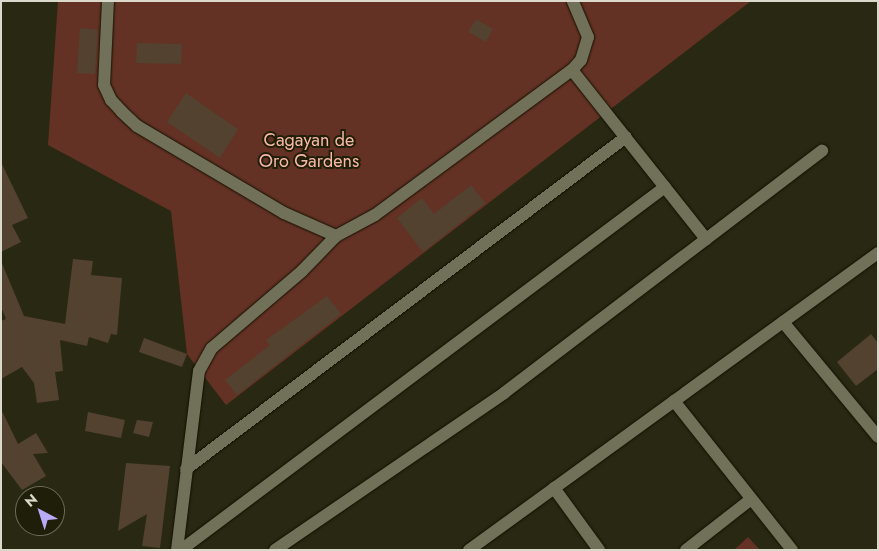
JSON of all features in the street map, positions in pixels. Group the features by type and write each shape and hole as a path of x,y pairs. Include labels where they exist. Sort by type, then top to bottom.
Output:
{"street":[{"path":"108,1 104,85 110,100 137,126 284,213 336,236"},
{"path":"177,550 198,371 212,348 302,271 336,236 375,215 572,70 581,60 588,37 574,1"},
{"path":"572,70 706,239"},
{"path":"186,469 626,137"},
{"path":"275,550 504,393 822,151"},
{"path":"181,550 665,186"},
{"path":"469,550 878,253"},
{"path":"783,322 878,437"},
{"path":"674,401 750,500 792,550"},
{"path":"554,488 599,550"},
{"path":"686,550 750,500"}],"green space":[{"name":"Cagayan de Oro Gardens","path":"58,1 751,1 226,405 187,354 171,211 48,145"},
{"path":"748,537 760,550 734,550"}],"building":[{"path":"476,19 493,29 486,42 468,32"},
{"path":"80,28 98,30 95,74 77,73"},
{"path":"137,43 182,44 181,64 136,63"},
{"path":"186,93 238,129 220,158 167,122"},
{"path":"1,162 28,218 12,225 21,242 1,252"},
{"path":"471,185 485,203 423,252 397,218 422,198 434,214"},
{"path":"73,259 93,261 91,275 122,278 117,335 111,334 108,343 89,337 87,346 60,340 63,371 55,372 59,400 37,403 34,383 22,367 1,379 1,321 6,319 1,307 1,261 24,316 65,324"},
{"path":"327,296 341,314 237,395 225,380 270,345 266,340"},
{"path":"871,334 878,343 878,369 856,386 837,362"},
{"path":"144,338 187,354 182,367 139,352"},
{"path":"1,409 18,444 36,433 48,453 33,454 46,476 29,486 19,486 1,462"},
{"path":"88,412 125,420 121,438 85,431"},
{"path":"137,420 153,422 149,437 133,433"},
{"path":"126,463 170,466 160,548 142,546 147,514 118,531"}]}
